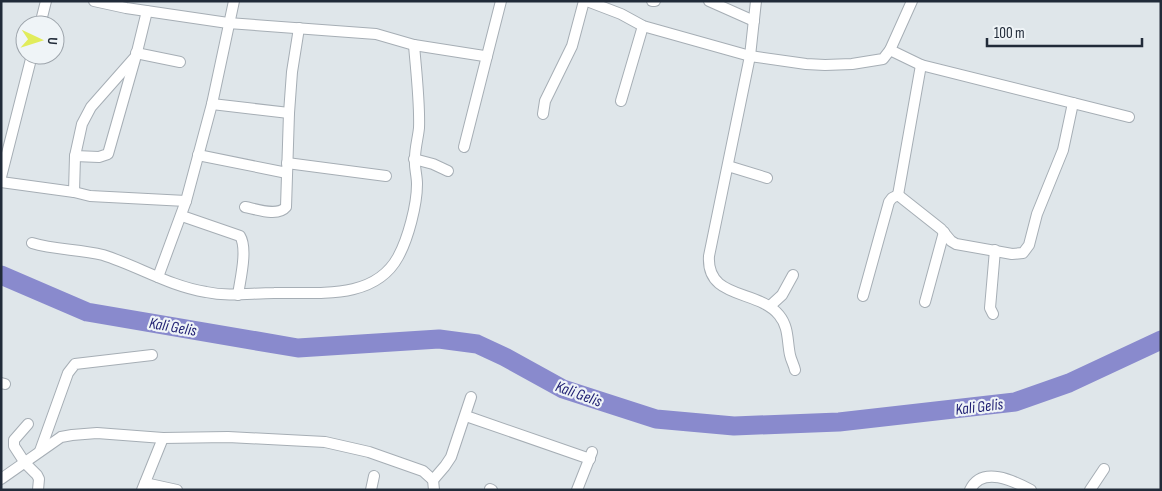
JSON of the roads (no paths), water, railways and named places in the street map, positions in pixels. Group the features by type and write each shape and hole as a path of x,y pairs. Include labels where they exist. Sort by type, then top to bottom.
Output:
{"street":[{"path":"42,15 46,1"},
{"path":"158,277 182,216 212,104 234,1"},
{"path":"464,147 501,1"},
{"path":"543,114 545,101 572,46 586,1 622,14 643,26 750,56 825,65 852,64 883,59 890,50 912,1"},
{"path":"709,1 754,22"},
{"path":"756,1 750,56 708,256 710,272 724,288 770,306 780,316 786,327 790,355 795,370"},
{"path":"98,2 228,23 376,34 414,44 487,56"},
{"path":"75,156 99,158 108,154 147,11"},
{"path":"621,101 643,26"},
{"path":"245,207 276,212 284,210 286,204 292,72 299,28"},
{"path":"32,243 103,256 175,284 206,292 238,295 276,293 315,294 356,288 373,281 389,271 398,258 406,241 414,208 417,185 414,159 419,126 414,44"},
{"path":"890,50 921,65 1129,117"},
{"path":"136,55 180,62"},
{"path":"74,192 75,156 82,124 91,107 136,55"},
{"path":"1,176 29,65"},
{"path":"898,195 921,65"},
{"path":"898,195 944,232 951,242 1019,254 1023,252 1028,245 1037,214 1063,150 1074,103"},
{"path":"212,104 289,113"},
{"path":"198,155 287,168 386,176"},
{"path":"414,159 433,164 448,171"},
{"path":"728,166 767,178"},
{"path":"1,182 90,196 186,200"},
{"path":"863,296 889,202 898,195"},
{"path":"182,216 240,236 243,245 243,256 238,295"},
{"path":"925,302 944,232"},
{"path":"993,314 990,308 995,250"},
{"path":"770,306 782,295 793,275"},
{"path":"40,452 68,373 75,364 152,354"},
{"path":"1,479 61,437 72,434 97,433 163,438 228,437 325,442 350,446 423,471 434,485 451,457 471,397"},
{"path":"466,416 591,455 577,490"},
{"path":"28,424 14,442 25,463 37,475 39,479 38,490"},
{"path":"163,438 143,486 177,490"},
{"path":"1090,490 1104,469"},
{"path":"371,490 374,476"},
{"path":"970,490 977,480 990,477 1005,478 1031,490"}],"waterway":[{"name":"Kali Gelis","path":"1,275 87,312 298,348 439,339 477,344 563,389 656,419 734,426 839,422 1015,402 1069,383 1161,340"}]}
